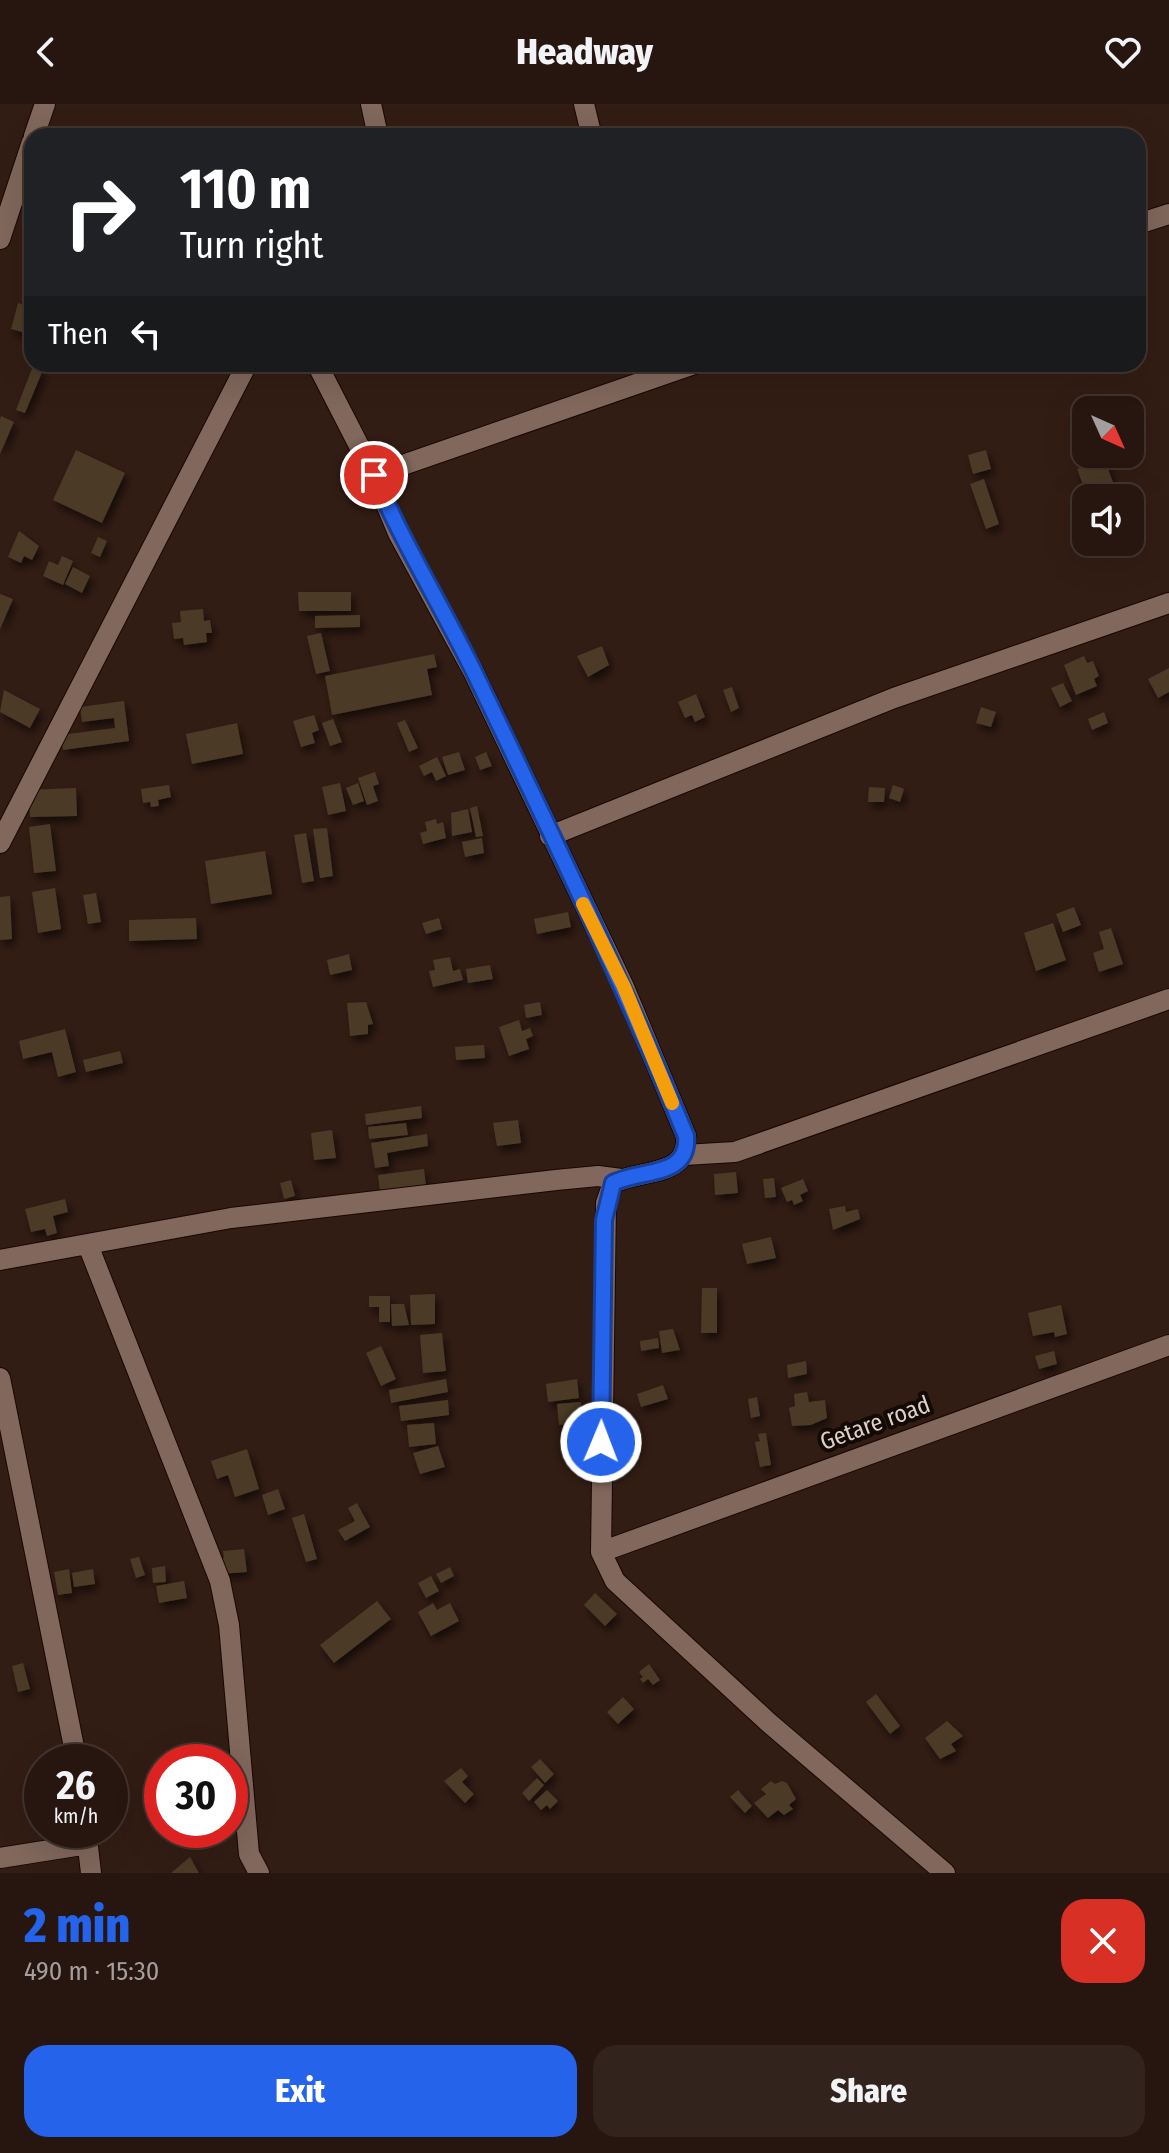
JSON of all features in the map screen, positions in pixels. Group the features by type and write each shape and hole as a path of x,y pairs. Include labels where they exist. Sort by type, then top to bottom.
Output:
{"street":[{"path":"37,128 45,104"},
{"path":"371,104 376,128"},
{"path":"584,104 590,128"},
{"path":"0,239 24,181"},
{"path":"1146,221 1169,214"},
{"path":"0,843 243,372"},
{"path":"321,372 374,475 398,533 474,673 629,999 686,1136 684,1155 670,1169 613,1183 604,1220 601,1552 615,1581 768,1722 945,1873"},
{"path":"374,475 671,372"},
{"path":"550,836 894,698 1169,603"},
{"path":"684,1155 735,1152 1169,999"},
{"path":"0,1260 231,1218 598,1176 621,1179"},
{"path":"88,1245 220,1581 229,1625 249,1854 259,1873"},
{"name":"Getare road","path":"601,1552 1169,1345"},
{"path":"0,1378 73,1744"},
{"path":"0,1858 41,1848"},
{"path":"88,1848 91,1873"}],"building":[{"path":"18,303 24,305 24,333 11,329"},
{"path":"31,372 42,372 25,413 16,410"},
{"path":"1,416 14,422 0,454 0,419"},
{"path":"76,450 125,473 102,523 53,500"},
{"path":"986,450 991,469 973,474 968,455"},
{"path":"1108,468 1114,484 1083,484 1077,469"},
{"path":"984,479 999,524 986,529 970,484"},
{"path":"19,531 39,546 32,560 24,556 21,563 8,557"},
{"path":"98,537 107,541 100,557 91,553"},
{"path":"62,556 73,561 63,585 43,576 49,561 58,565"},
{"path":"73,567 90,576 82,593 65,584"},
{"path":"298,592 351,592 351,611 299,611"},
{"path":"0,594 13,599 0,629"},
{"path":"203,609 204,621 210,620 212,633 206,633 207,642 184,645 183,638 174,639 172,623 181,622 180,611"},
{"path":"360,615 360,627 315,628 315,616"},
{"path":"321,633 330,671 316,674 307,636"},
{"path":"602,646 609,665 588,677 577,656"},
{"path":"434,654 437,667 427,669 432,695 332,715 325,676"},
{"path":"1084,656 1087,663 1093,661 1099,676 1094,679 1097,686 1076,695 1064,665"},
{"path":"1169,668 1169,692 1158,698 1148,679"},
{"path":"1063,683 1072,701 1060,707 1051,688"},
{"path":"732,687 739,708 731,712 723,690"},
{"path":"4,690 40,709 30,728 0,712"},
{"path":"696,694 705,717 695,722 692,715 685,718 678,702"},
{"path":"124,701 129,741 63,750 61,735 115,728 114,718 82,722 80,707"},
{"path":"981,707 996,712 991,727 976,723"},
{"path":"1104,712 1108,723 1092,730 1088,719"},
{"path":"314,715 319,730 312,733 315,743 301,747 293,721"},
{"path":"333,719 342,742 330,746 322,723"},
{"path":"405,720 418,748 409,752 397,723"},
{"path":"237,723 243,754 192,764 186,734"},
{"path":"459,752 465,770 448,775 442,757"},
{"path":"486,752 492,766 480,770 475,757"},
{"path":"437,757 446,776 436,781 432,772 424,776 419,766"},
{"path":"375,772 379,784 373,786 378,801 367,805 358,778"},
{"path":"340,783 346,811 328,815 322,787"},
{"path":"358,783 364,801 353,805 346,788"},
{"path":"169,785 171,797 158,800 159,806 151,807 150,802 143,803 141,789"},
{"path":"893,785 904,789 900,802 889,798"},
{"path":"869,787 885,788 884,802 868,802"},
{"path":"76,788 77,816 30,817 29,790"},
{"path":"477,806 483,836 476,837 470,808"},
{"path":"468,809 472,832 452,836 451,813"},
{"path":"436,819 437,824 443,822 446,838 423,844 420,833 427,831 425,822"},
{"path":"50,824 56,871 34,873 29,827"},
{"path":"327,828 333,876 320,878 313,829"},
{"path":"306,833 314,881 302,883 294,835"},
{"path":"482,838 484,853 465,857 462,842"},
{"path":"265,851 272,894 211,904 205,861"},
{"path":"55,888 61,929 38,933 32,892"},
{"path":"96,893 101,922 88,924 83,895"},
{"path":"10,896 12,939 0,940 0,897"},
{"path":"1074,907 1081,925 1063,932 1056,914"},
{"path":"568,912 571,927 537,934 534,919"},
{"path":"196,918 197,939 129,941 129,920"},
{"path":"439,918 442,929 426,934 422,923"},
{"path":"1053,923 1066,960 1036,971 1024,933"},
{"path":"1111,928 1123,964 1099,972 1093,953 1104,949 1099,932"},
{"path":"349,954 352,970 330,975 327,960"},
{"path":"450,957 453,971 460,969 463,980 433,987 429,971 435,970 433,960"},
{"path":"490,965 493,979 468,983 466,969"},
{"path":"366,1002 373,1024 368,1025 368,1034 350,1036 347,1003"},
{"path":"540,1002 542,1015 526,1018 524,1005"},
{"path":"519,1020 522,1031 530,1028 533,1036 526,1039 529,1049 509,1056 499,1027"},
{"path":"65,1029 76,1072 58,1077 52,1052 23,1059 19,1041"},
{"path":"484,1045 485,1058 456,1060 455,1047"},
{"path":"120,1051 123,1063 86,1072 83,1060"},
{"path":"421,1106 422,1118 366,1125 365,1114"},
{"path":"518,1120 521,1143 497,1146 493,1123"},
{"path":"406,1123 408,1135 369,1139 368,1127"},
{"path":"332,1130 336,1158 314,1160 311,1133"},
{"path":"427,1134 428,1146 387,1153 389,1166 375,1168 371,1143"},
{"path":"424,1169 426,1186 380,1191 378,1175"},
{"path":"736,1172 738,1193 715,1195 714,1174"},
{"path":"774,1178 776,1197 765,1198 763,1179"},
{"path":"803,1179 808,1191 800,1195 803,1201 794,1205 792,1200 787,1202 781,1188"},
{"path":"291,1180 295,1196 284,1199 280,1183"},
{"path":"65,1199 68,1212 53,1216 57,1233 47,1236 45,1229 31,1232 25,1209"},
{"path":"845,1206 846,1212 858,1209 860,1219 833,1230 829,1209"},
{"path":"771,1237 776,1258 747,1264 742,1244"},
{"path":"702,1288 717,1288 717,1333 701,1333"},
{"path":"435,1294 435,1324 411,1325 410,1295"},
{"path":"369,1296 390,1296 390,1322 379,1322 379,1307 369,1307"},
{"path":"391,1304 404,1304 409,1325 392,1326"},
{"path":"1061,1305 1067,1334 1055,1337 1054,1332 1033,1336 1028,1313"},
{"path":"673,1329 680,1350 662,1353 659,1331"},
{"path":"442,1333 446,1371 423,1373 420,1335"},
{"path":"658,1338 659,1348 641,1351 640,1341"},
{"path":"381,1346 396,1379 381,1386 366,1353"},
{"path":"1054,1351 1057,1364 1039,1369 1035,1356"},
{"path":"806,1361 807,1374 788,1378 787,1365"},
{"path":"446,1379 448,1392 391,1403 389,1390"},
{"path":"577,1379 579,1398 548,1402 546,1384"},
{"path":"663,1385 668,1399 641,1407 637,1394"},
{"path":"807,1392 809,1402 825,1400 827,1418 811,1425 792,1426 789,1408 795,1406 794,1394"},
{"path":"757,1397 760,1416 751,1418 748,1399"},
{"path":"448,1400 449,1415 401,1421 399,1406"},
{"path":"581,1402 582,1423 559,1425 557,1404"},
{"path":"434,1423 436,1444 409,1447 407,1425"},
{"path":"766,1433 771,1465 760,1467 755,1442 760,1441 758,1434"},
{"path":"438,1446 445,1467 420,1474 413,1453"},
{"path":"247,1449 259,1489 235,1497 228,1475 217,1479 211,1461"},
{"path":"278,1489 285,1509 268,1515 262,1495"},
{"path":"357,1503 370,1527 345,1541 338,1530 355,1521 348,1508"},
{"path":"304,1514 317,1559 306,1562 292,1518"},
{"path":"244,1549 247,1572 220,1574 218,1558 224,1558 223,1551"},
{"path":"139,1557 145,1575 136,1578 130,1559"},
{"path":"165,1566 166,1582 153,1583 152,1568"},
{"path":"450,1567 454,1576 441,1583 436,1574"},
{"path":"69,1569 72,1593 58,1595 54,1572"},
{"path":"93,1569 95,1584 74,1587 72,1573"},
{"path":"431,1576 439,1591 426,1598 418,1583"},
{"path":"184,1581 187,1598 159,1603 156,1586"},
{"path":"595,1593 617,1614 605,1626 584,1605"},
{"path":"377,1601 391,1619 334,1663 320,1645"},
{"path":"433,1603 437,1610 450,1603 459,1621 431,1636 418,1612"},
{"path":"23,1663 30,1689 18,1692 12,1666"},
{"path":"649,1664 660,1680 653,1685 648,1679 643,1683 640,1679 643,1677 639,1672"},
{"path":"876,1694 900,1726 890,1734 866,1702"},
{"path":"623,1697 634,1709 618,1724 607,1712"},
{"path":"947,1721 963,1736 951,1744 956,1751 940,1759 925,1738"},
{"path":"540,1759 554,1774 545,1783 531,1767"},
{"path":"461,1768 468,1776 462,1782 474,1794 465,1803 444,1781"},
{"path":"537,1778 544,1785 529,1801 522,1793"},
{"path":"771,1781 775,1784 782,1781 787,1783 796,1799 789,1805 793,1809 784,1815 778,1810 768,1818 754,1803 766,1794 761,1789"},
{"path":"547,1790 558,1801 550,1809 547,1805 541,1810 534,1802"},
{"path":"738,1790 752,1806 745,1813 730,1797"},
{"path":"190,1857 199,1873 171,1873"}],"slow traffic":[{"path":"583,904 624,987 672,1103"}],"route":[{"path":"374,475 398,533 474,673 624,987 686,1136 687,1146 678,1163 670,1169 613,1183 606,1203 601,1442"}]}
